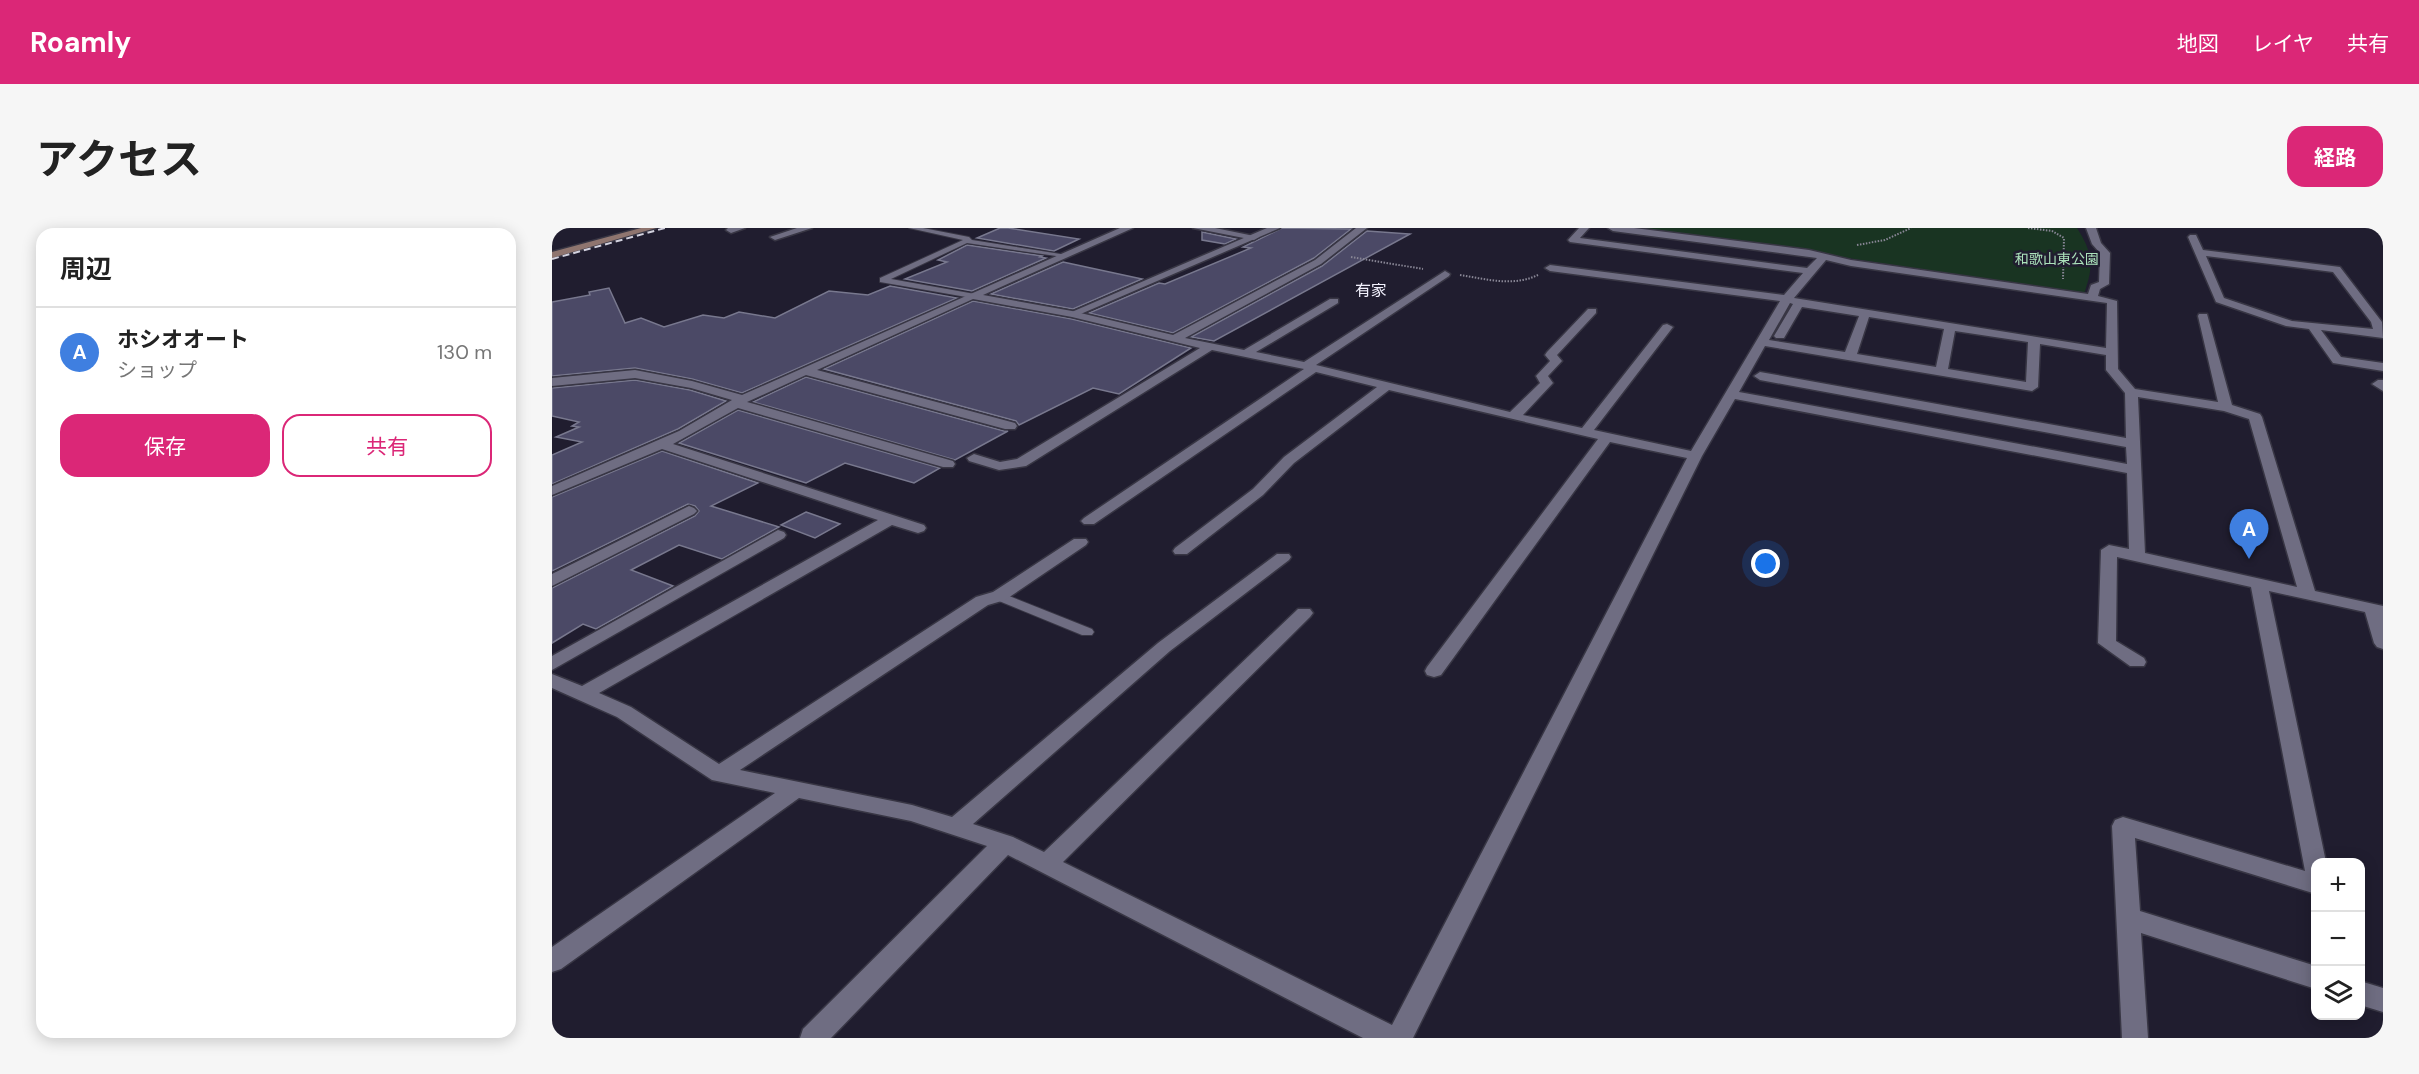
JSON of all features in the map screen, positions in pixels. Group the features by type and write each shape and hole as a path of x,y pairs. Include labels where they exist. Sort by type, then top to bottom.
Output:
{"main road":[{"path":"552,255 651,228"}],"street":[{"path":"775,237 807,228"},
{"path":"552,491 684,434 740,401 805,371 1128,228"},
{"path":"1198,228 1254,237"},
{"path":"1072,314 1275,228"},
{"path":"1174,339 1318,262 1362,228"},
{"path":"1584,228 1574,240 1810,271"},
{"path":"1613,228 1809,253 2112,301 2112,370 2131,392 2137,556"},
{"path":"2091,228 2097,244 2105,253 2104,284 2096,287 2092,298"},
{"path":"2193,237 2220,300 2290,324 2382,334"},
{"path":"2200,252 2336,269 2376,322 2382,334"},
{"path":"1399,1038 1695,456 1762,342 1793,301 1816,262 1824,257"},
{"path":"1550,268 1793,301 2112,352"},
{"path":"1089,521 1445,274"},
{"path":"972,296 1072,314 1209,347 1310,367 1514,417 1695,456"},
{"path":"1245,354 1334,301"},
{"path":"1780,336 1793,301"},
{"path":"1514,417 1547,383 1542,376 1556,362 1551,355 1592,310"},
{"path":"1850,356 1865,314"},
{"path":"2203,316 2226,407"},
{"path":"2312,326 2337,360 2383,367"},
{"path":"1586,432 1667,327"},
{"path":"1941,372 1950,327"},
{"path":"1762,342 2032,387 2034,340"},
{"path":"974,458 999,466 1021,463 1209,347"},
{"path":"805,371 1010,426"},
{"path":"1753,391 1762,372 2134,444"},
{"path":"552,382 635,374 692,385 948,464"},
{"path":"1181,551 1258,492 1289,460 1386,386"},
{"path":"2131,392 2226,407 2255,417 2307,593"},
{"path":"1732,394 2134,470"},
{"path":"1434,671 1607,437"},
{"path":"661,444 918,528"},
{"path":"552,581 689,511"},
{"path":"583,694 889,520"},
{"path":"552,664 778,536"},
{"path":"719,774 981,601 999,596 1080,542"},
{"path":"2137,662 2108,643 2109,550 2378,610 2383,643"},
{"path":"956,827 1164,647 1283,557"},
{"path":"2259,582 2314,858"},
{"path":"1046,864 1304,613"},
{"path":"552,680 624,712 719,774 912,813 1005,843 1390,1038"},
{"path":"552,961 795,790"},
{"path":"2135,1038 2123,826 2311,882"},
{"path":"813,1038 1005,843"},
{"path":"2128,918 2311,976"},
{"path":"2365,994 2383,1000"}],"lane":[{"path":"912,228 969,239 966,241"},
{"path":"972,296 883,280 966,241 1063,255"},
{"path":"999,596 1087,632"}],"path":[{"path":"1855,245 1872,244 1896,238 1911,228"}],"green space":[{"name":"和歌山東公園","path":"1636,228 2077,228 2089,252 2090,267 2084,294"}],"building":[{"path":"1000,228 1079,239 1054,251 977,238"},
{"path":"1282,228 1351,229 1314,258 1173,333 1089,313 1251,248 1243,247"},
{"path":"1367,231 1410,234 1214,341 1191,337 1322,266"},
{"path":"1202,232 1236,239 1225,244 1202,240"},
{"path":"967,245 1046,258 972,291 905,279 947,262 938,260"},
{"path":"1063,262 1142,279 1073,309 991,294"},
{"path":"890,286 957,298 742,393 692,379 635,368 552,376 552,302 590,295 589,292 609,288 625,323 641,318 664,327 703,315 724,318 739,312 775,318 829,291 868,295"},
{"path":"973,301 1072,319 1191,348 1119,394 1093,388 1019,425 1016,421 824,369"},
{"path":"806,377 1008,431 955,460 753,402"},
{"path":"635,380 690,390 726,401 678,429 552,484 552,455 582,442 556,437 579,427 572,426 579,422 552,416 552,388"},
{"path":"738,410 940,468 914,483 845,463 806,483 679,443"},
{"path":"662,451 758,483 711,506 779,527 722,559 679,545 631,570 673,586 596,629 583,624 552,643 552,588 695,516 699,511 695,506 688,504 552,571 552,497"},
{"path":"806,512 840,524 815,538 781,525"}],"railway":[{"path":"552,259 665,228"}],"place":[{"name":"ホシオオート","path":"2249,559"}],"district":[{"name":"有家","path":"1371,290"}]}
